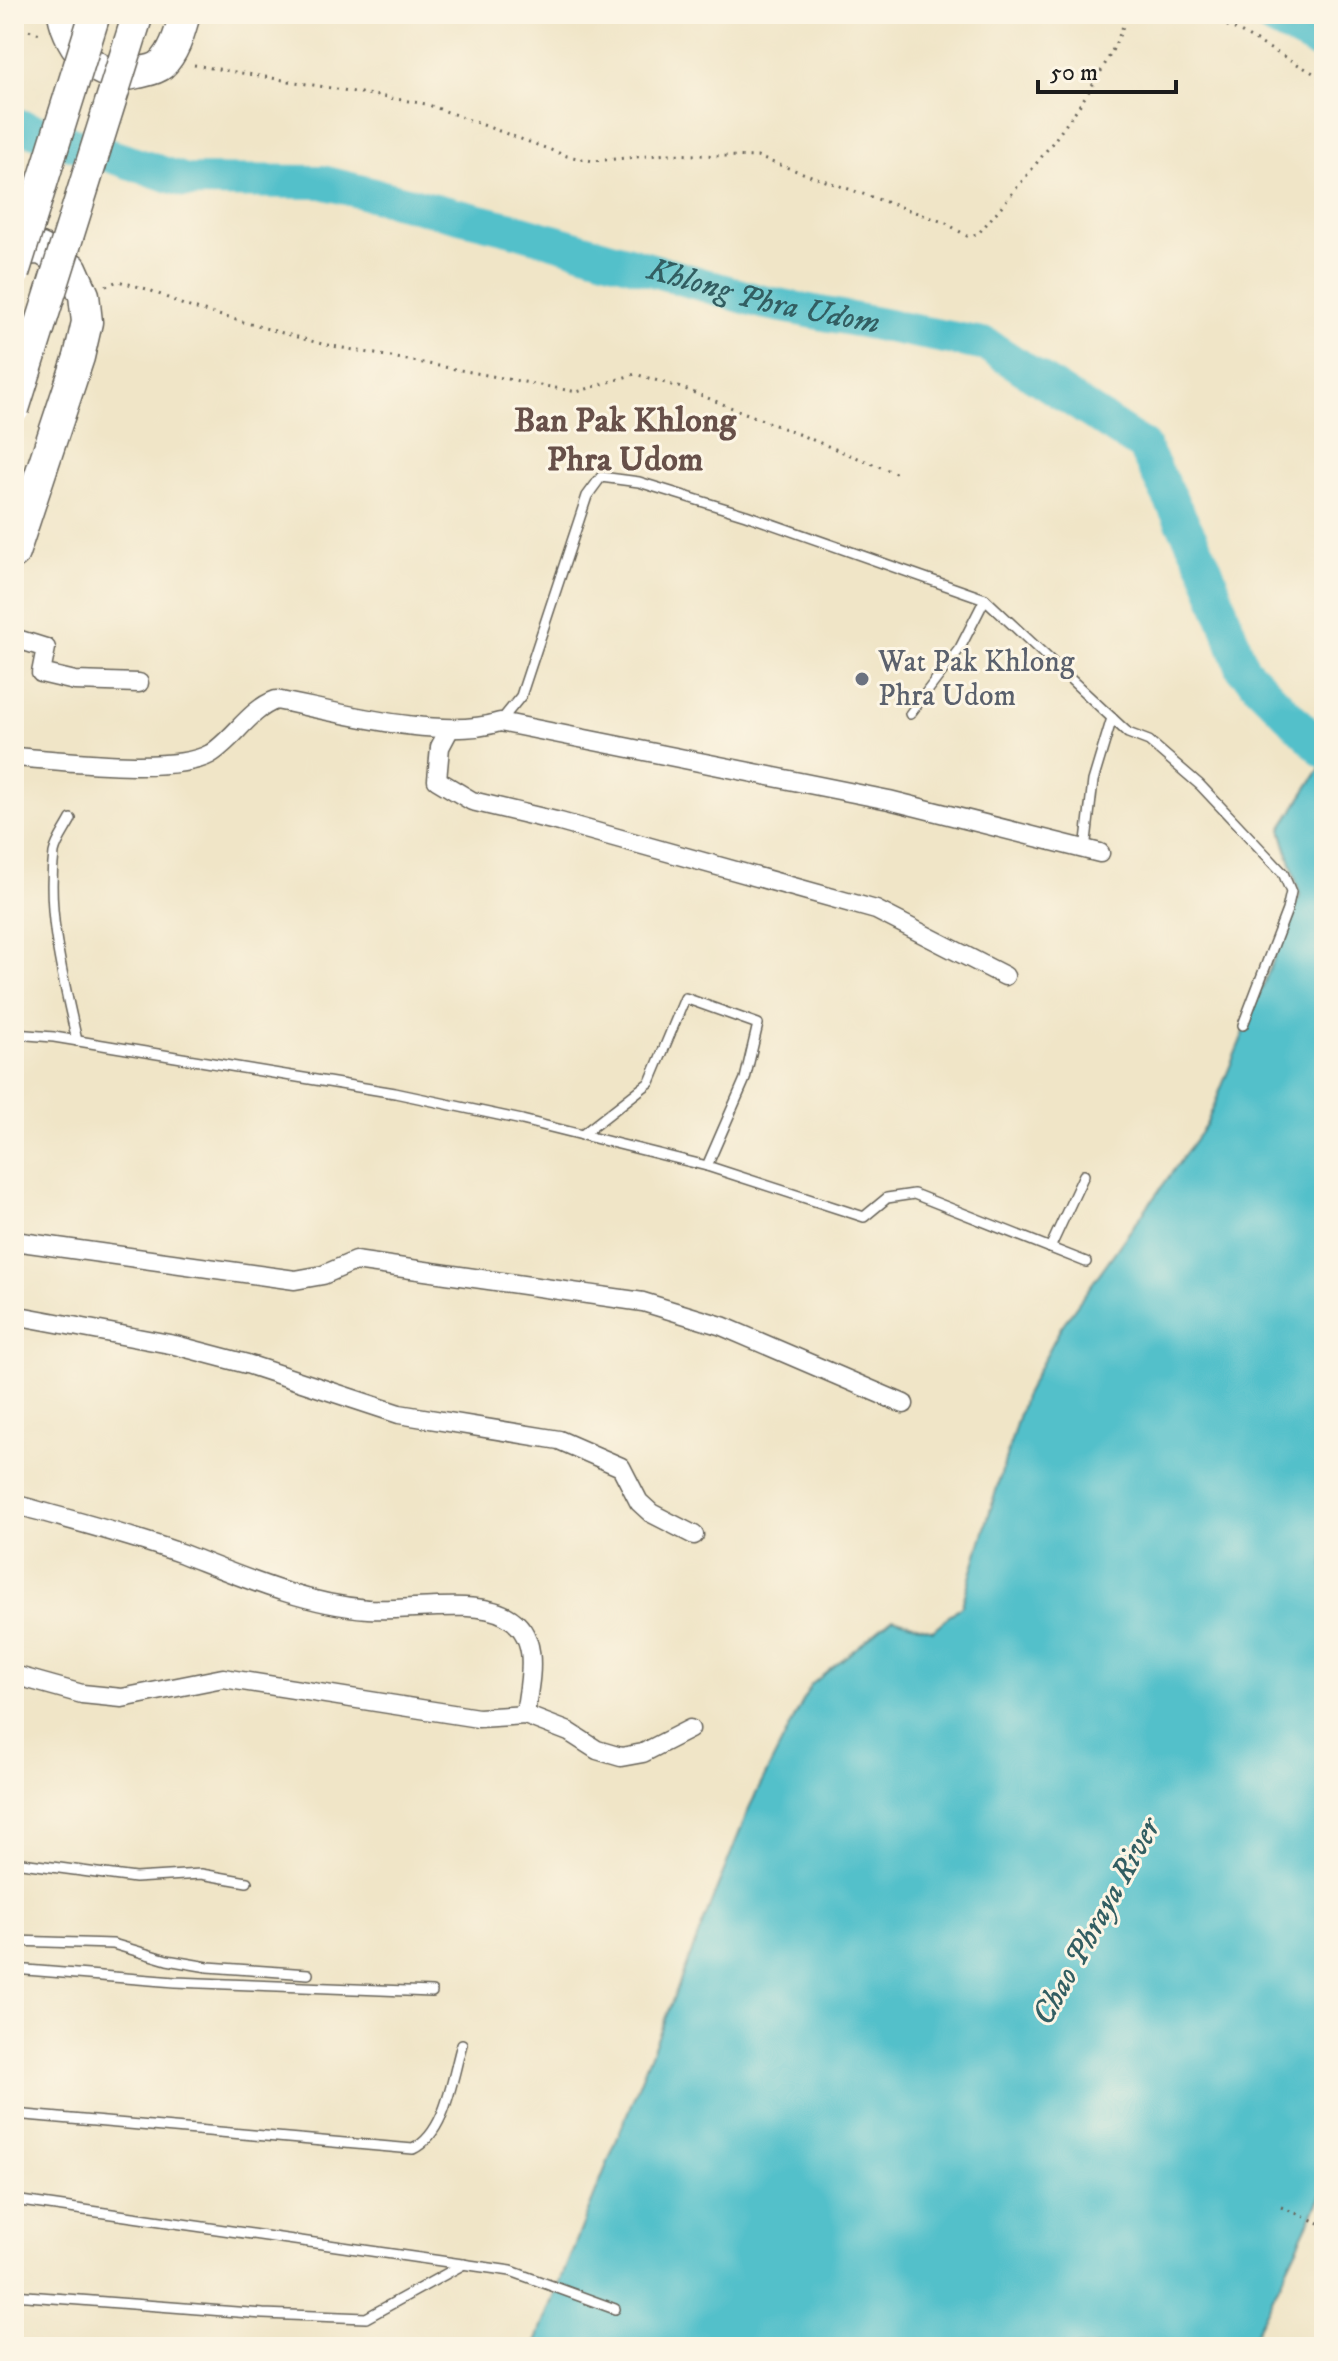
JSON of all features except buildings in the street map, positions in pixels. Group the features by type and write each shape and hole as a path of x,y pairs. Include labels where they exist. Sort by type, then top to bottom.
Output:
{"main road":[{"path":"63,14 76,48 99,69 130,75 159,67 171,52 185,14"},
{"path":"14,273 95,14"},
{"path":"14,409 138,14"},
{"path":"14,250 41,249 53,253 72,268 84,295 85,338 14,553"}],"street":[{"path":"14,638 46,648 41,673 75,681 139,683"},
{"path":"14,757 118,763 168,763 197,758 210,753 276,700 449,730 478,729 500,722 889,800 1093,852"},
{"path":"449,730 440,747 437,780 452,792 472,801 560,822 876,910 1005,976"},
{"path":"14,1241 295,1280 323,1275 355,1261 643,1302 722,1326 904,1404"},
{"path":"14,1315 190,1349 399,1414 559,1440 621,1467 639,1502 651,1513 694,1535"},
{"path":"14,1504 180,1553 247,1581 351,1608 480,1608 507,1616 524,1632 532,1651 525,1715"},
{"path":"14,1675 82,1694 122,1698 223,1678 478,1718 525,1715 569,1732 597,1750 621,1757 643,1753 690,1729"}],"lane":[{"path":"500,722 521,696 587,496 601,477 639,482 746,515 985,599 1128,733 1149,741 1200,785 1283,873 1290,888 1287,910 1243,1025"},
{"path":"910,714 960,648 985,599"},
{"path":"1093,852 1093,781 1112,718"},
{"path":"71,819 55,850 53,897 60,962 77,1041"},
{"path":"582,1135 650,1082 685,998 758,1024 745,1079 707,1166"},
{"path":"14,1034 77,1041 395,1093 707,1166 864,1217 887,1198 914,1194 1086,1262"},
{"path":"1050,1248 1084,1175"},
{"path":"14,1862 135,1878 201,1874 247,1882"},
{"path":"14,1941 76,1940 113,1944 167,1960 208,1967 308,1974"},
{"path":"14,1969 175,1982 432,1992"},
{"path":"14,2114 399,2151 413,2149 427,2142 436,2126 462,2044"},
{"path":"14,2200 534,2276 615,2309"},
{"path":"14,2295 263,2314 366,2318 464,2264"}],"path":[{"path":"159,67 198,64 426,104 567,156 593,161 668,154 757,157 946,223 967,236 978,234 1079,103 1115,45 1127,14"},
{"path":"1197,14 1233,28 1324,79"},
{"path":"84,295 118,281 186,306 322,344 577,392 635,374 685,389 898,474"},
{"path":"1281,2207 1324,2225"}],"water":[{"name":"Chao Phraya River","path":"1324,762 1324,2191 1249,2347 534,2347 750,1806 811,1685 893,1618 933,1630 962,1605 1024,1397 1061,1327 1206,1125 1300,895 1281,829"}],"waterway":[{"path":"1262,14 1324,46"},
{"name":"Khlong Phra Udom","path":"14,124 186,181 322,182 512,229 762,302 987,345 1143,446 1205,566 1243,669 1324,751"}],"place":[{"name":"Wat Pak Khlong Phra Udom","path":"862,679"}],"district":[{"name":"Ban Pak Khlong Phra Udom","path":"625,440"}]}
